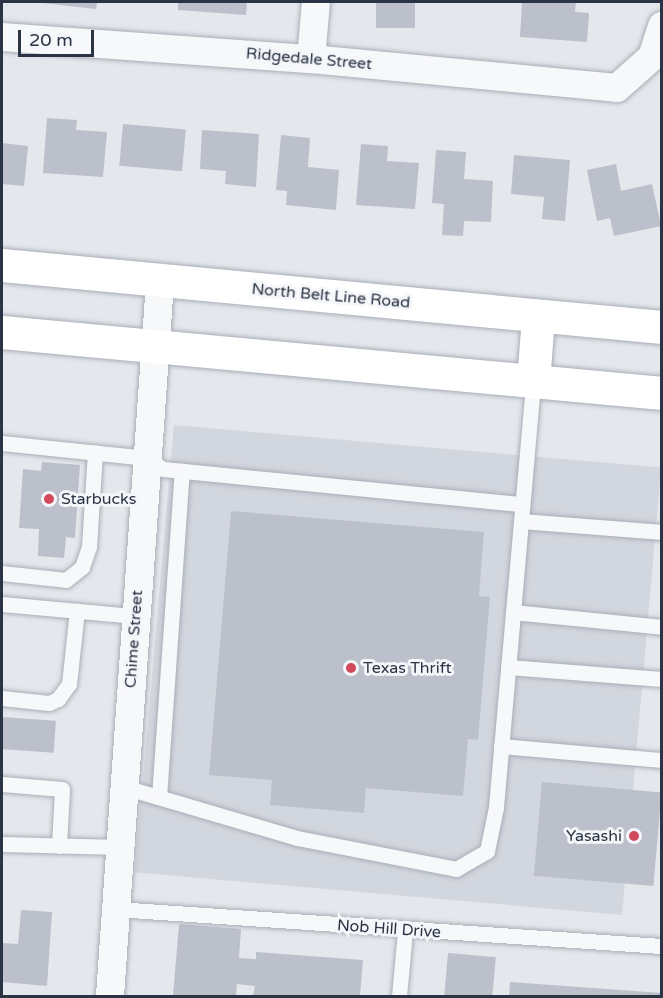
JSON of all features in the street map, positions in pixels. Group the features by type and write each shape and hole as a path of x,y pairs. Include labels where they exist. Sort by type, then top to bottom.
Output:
{"main road":[{"name":"North Belt Line Road","path":"2,265 160,282 662,327"},
{"path":"533,382 538,317"},
{"path":"2,332 154,348 662,393"}],"street":[{"path":"311,59 316,2"},
{"name":"Ridgedale Street","path":"2,37 311,59 617,88 652,57 662,26"},
{"name":"Chime Street","path":"110,996 160,282"}],"lane":[{"path":"124,787 297,838 456,869 487,851 501,747 533,382"},
{"path":"2,443 147,458 163,469 522,504"},
{"path":"2,573 66,580 82,567 89,547 94,452"},
{"path":"159,797 182,471"},
{"path":"522,521 662,532"},
{"path":"2,604 135,616"},
{"path":"2,698 49,703 58,699 69,684 77,610"},
{"path":"513,612 662,627"},
{"path":"508,667 662,679"},
{"path":"501,747 662,760"},
{"path":"2,784 62,789 59,846"},
{"path":"2,844 120,847"},
{"name":"Nob Hill Drive","path":"116,909 405,931 662,946"},
{"path":"399,996 405,931"}],"shaded area":[{"path":"174,425 661,468 622,915 135,872"}],"building":[{"path":"33,2 97,2 96,9"},
{"path":"178,2 247,2 246,15 178,10"},
{"path":"376,2 415,2 415,28 376,28"},
{"path":"522,2 576,2 575,12 589,13 587,42 520,37"},
{"path":"47,118 77,120 76,130 107,132 103,177 43,173"},
{"path":"123,124 186,129 182,171 119,166"},
{"path":"202,130 259,134 256,187 225,184 226,171 200,169"},
{"path":"281,135 310,138 308,167 339,170 336,210 286,205 287,191 276,190"},
{"path":"2,143 28,146 24,186 2,184"},
{"path":"361,144 388,146 387,161 419,163 415,209 356,205"},
{"path":"436,150 466,152 464,179 493,181 491,222 464,221 463,236 442,235 444,204 432,203"},
{"path":"514,155 570,160 565,221 542,219 544,197 511,194"},
{"path":"616,164 621,191 652,184 661,226 614,236 610,218 597,221 587,170"},
{"name":"Starbucks","path":"42,462 80,465 75,538 66,537 64,558 38,556 39,529 19,528 23,469 41,471"},
{"name":"Texas Thrift","path":"231,511 484,532 479,596 490,597 478,740 468,739 463,796 366,788 364,813 270,805 272,780 209,775"},
{"path":"2,717 56,721 54,753 2,749"},
{"path":"542,782 662,792 653,886 534,876"},
{"path":"21,910 52,912 47,986 2,982 2,943 18,944"},
{"path":"179,924 241,929 239,958 256,959 256,952 363,960 360,996 253,996 255,986 237,984 236,996 173,996"},
{"path":"448,953 496,957 492,996 444,996"},
{"path":"510,982 662,993 662,996 509,996"}],"place":[{"name":"Starbucks","path":"49,499"},
{"name":"Texas Thrift","path":"351,668"},
{"name":"Yasashi","path":"634,836"}]}
